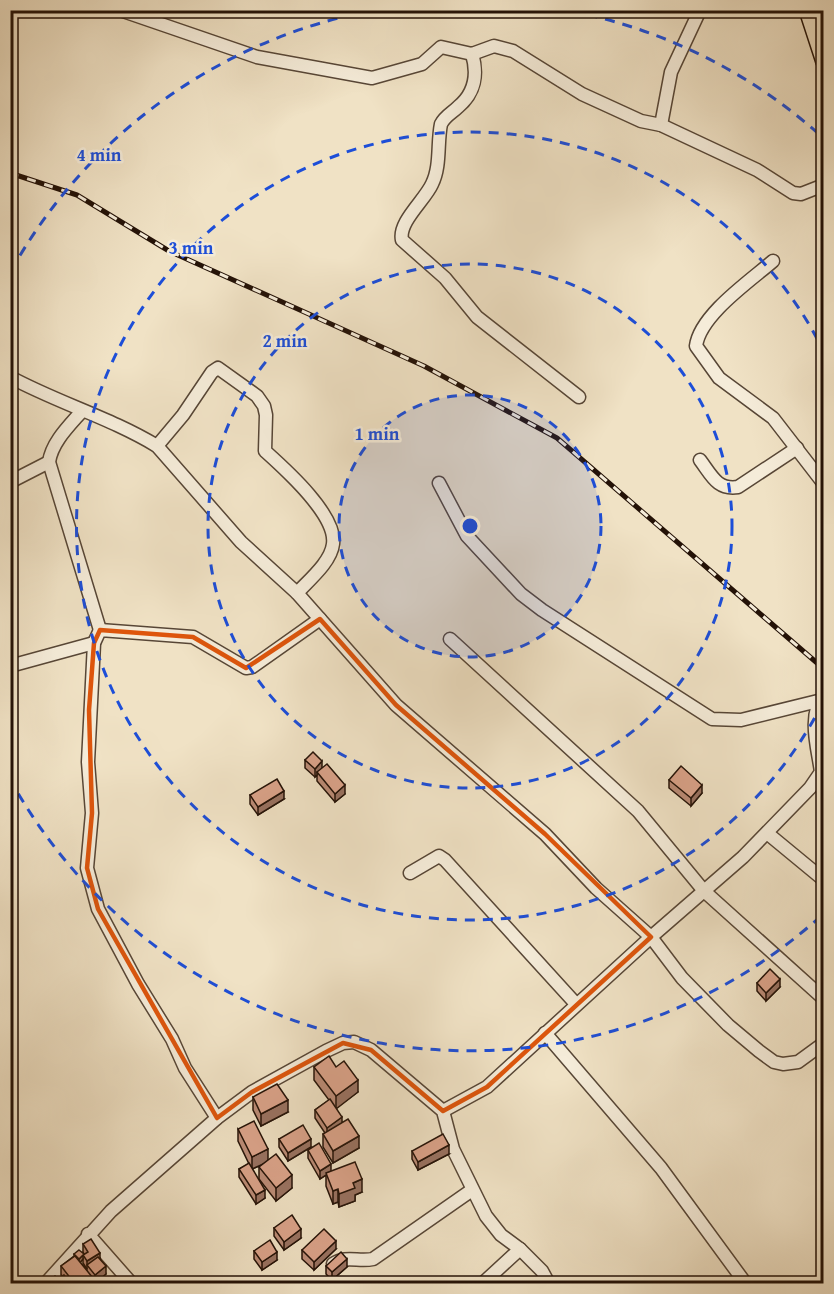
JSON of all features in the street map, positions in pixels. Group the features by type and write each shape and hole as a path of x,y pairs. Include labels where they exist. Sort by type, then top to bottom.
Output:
{"main road":[{"path":"807,10 824,62"}],"street":[{"path":"120,10 257,57 372,78 422,64 441,47 472,54 494,46 513,51 582,94 640,121 661,125 757,170 793,193 801,194 824,185"},
{"path":"661,125 671,72 700,10"},
{"path":"472,54 476,68 474,85 466,100 444,118 441,124 436,174 426,195 403,229 402,240 445,278 477,317 579,397"},
{"path":"773,261 705,322 697,335 696,346 719,378 773,418 824,484"},
{"path":"157,446 183,415 212,372 218,368 257,396 266,416 265,451 308,494 323,513 332,534 333,545 327,559 297,593"},
{"path":"10,376 41,393 139,435 157,446 241,542 297,593 396,705 545,834 596,888 651,937 682,978 728,1025 774,1062 783,1064 798,1062 824,1043"},
{"path":"82,411 61,435 50,453 49,462 100,630 94,643 88,762 92,813 87,868 98,909 138,984 217,1118"},
{"path":"700,460 719,486 727,489 738,487 797,448"},
{"path":"10,483 49,462"},
{"path":"438,483 467,536 521,594 542,610 712,719 741,720 822,701"},
{"path":"100,630 193,637 246,668 252,667 320,619"},
{"path":"450,639 638,811 689,869 704,891 824,999"},
{"path":"10,666 94,643"},
{"path":"443,1111 487,1087 767,833 810,788 821,772 814,717 822,701"},
{"path":"767,833 824,880"},
{"path":"410,873 439,856 445,860 576,1004"},
{"path":"545,1033 661,1168 746,1284"},
{"path":"45,1284 88,1234 217,1118 252,1092 343,1042 354,1042 370,1050 443,1111 453,1149 472,1190 501,1235 520,1249 549,1284"},
{"path":"332,1264 346,1258 362,1261 373,1259 472,1190"},
{"path":"88,1234 132,1284"},
{"path":"482,1284 520,1249"}],"highlighted area":[{"path":"320,619 396,705 545,834 651,937 487,1087 443,1111 371,1050 343,1043 252,1092 217,1118 98,909 87,868 92,813 89,710 94,643 100,630 193,637 246,668"}],"building":[{"path":"313,752 322,761 315,769 305,760"},
{"path":"327,764 345,785 335,794 317,772"},
{"path":"681,766 702,785 691,798 669,780"},
{"path":"277,779 284,791 258,807 250,795"},
{"path":"770,969 780,979 766,993 757,983"},
{"path":"329,1056 336,1067 344,1061 358,1080 336,1096 314,1067"},
{"path":"277,1084 288,1100 261,1114 253,1097"},
{"path":"330,1099 342,1117 327,1128 315,1110"},
{"path":"348,1119 359,1136 333,1151 323,1134"},
{"path":"254,1121 268,1149 252,1157 238,1129"},
{"path":"303,1125 311,1139 288,1153 279,1139"},
{"path":"443,1134 449,1145 418,1162 412,1151"},
{"path":"319,1143 331,1164 320,1171 308,1150"},
{"path":"276,1154 292,1175 276,1188 259,1167"},
{"path":"355,1162 362,1179 353,1183 355,1188 339,1194 338,1189 333,1191 326,1173"},
{"path":"249,1163 265,1190 256,1195 239,1169"},
{"path":"292,1215 301,1229 284,1242 274,1228"},
{"path":"324,1229 336,1241 314,1262 302,1250"},
{"path":"91,1239 100,1253 87,1261 83,1255 88,1252 83,1244"},
{"path":"270,1240 277,1252 262,1262 254,1251"},
{"path":"79,1250 84,1254 79,1259 74,1254"},
{"path":"341,1252 347,1259 332,1272 326,1266"},
{"path":"75,1256 93,1278 87,1284 75,1284 61,1266"},
{"path":"98,1257 106,1266 95,1275 87,1265"},
{"path":"64,1275 71,1284 46,1284 55,1276 59,1280"}],"railway":[{"path":"10,173 77,195 169,251 424,366 557,438 824,669"}]}
